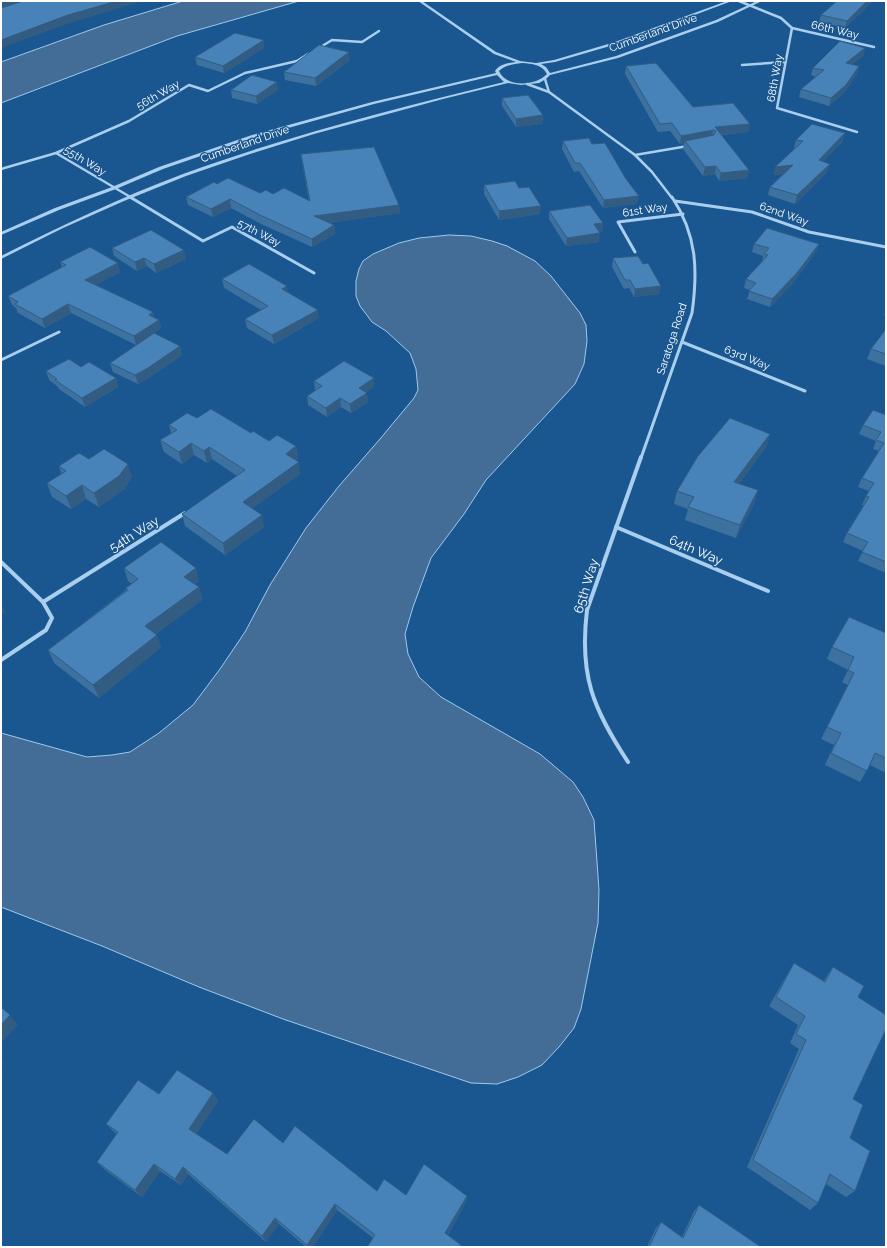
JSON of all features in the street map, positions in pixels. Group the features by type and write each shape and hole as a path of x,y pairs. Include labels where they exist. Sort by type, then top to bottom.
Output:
{"street":[{"path":"420,1 496,54 522,62"},
{"name":"Cumberland Drive","path":"535,64 554,61 616,43 730,1"},
{"path":"739,1 782,18 792,28"},
{"name":"Cumberland Drive","path":"503,66 522,62 535,64 545,68 549,74 617,57 717,21 760,1"},
{"name":"66th Way","path":"792,28 874,47"},
{"name":"68th Way","path":"792,28 777,108 857,132"},
{"path":"315,50 332,40 362,42 379,31"},
{"name":"56th Way","path":"56,153 129,121 189,85 208,91 244,73 298,61 309,54"},
{"path":"496,54 503,66 497,71 497,74 507,82"},
{"path":"742,65 786,62"},
{"name":"Cumberland Drive","path":"1,234 57,209 114,188 161,168 254,136 299,122 497,74"},
{"path":"549,74 545,79 549,92"},
{"name":"Cumberland Drive","path":"1,258 64,224 128,197 257,149 347,122 507,82 527,84 537,83 545,79"},
{"name":"Saratoga Road","path":"527,84 549,92 635,155 661,182 675,201 683,214 693,243 697,268 696,295 692,313 616,527"},
{"path":"635,155 691,145"},
{"name":"55th Way","path":"1,170 56,153 114,188"},
{"name":"57th Way","path":"114,188 203,242 232,227 314,273"},
{"name":"62nd Way","path":"675,201 752,212 809,232 886,247"},
{"name":"61st Way","path":"635,252 618,222 683,214"},
{"path":"1,360 59,332"},
{"name":"63rd Way","path":"682,342 805,391"},
{"name":"54th Way","path":"43,602 189,511"},
{"name":"64th Way","path":"616,527 768,591"},
{"name":"65th Way","path":"616,527 587,610 584,638 585,668 593,699 607,731 628,762"},
{"path":"1,562 43,602 52,618 46,630 1,660"}],"water":[{"path":"183,1 299,1 177,36 1,103 1,62 104,25"},
{"path":"449,235 471,236 492,241 507,246 535,261 551,276 580,313 586,325 587,341 584,364 575,384 486,480 464,514 431,558 405,634 408,654 419,677 441,697 540,754 573,782 583,797 594,820 599,890 598,923 581,1009 574,1028 542,1065 518,1077 497,1084 471,1083 283,1019 199,987 102,946 1,907 1,733 87,757 112,755 130,752 159,733 193,705 245,632 270,585 306,528 339,486 414,398 418,390 416,369 410,353 386,331 372,322 360,306 356,296 356,281 363,261 373,254 399,243 419,238"}],"building":[{"path":"23,1 117,1 68,15 1,40 1,8"},
{"path":"837,1 867,1 847,21 821,15"},
{"path":"235,33 264,40 223,66 195,57"},
{"path":"840,41 865,48 846,63 859,66 846,85 831,98 801,89 824,70 813,68"},
{"path":"319,45 349,52 315,78 284,72"},
{"path":"656,63 693,107 733,103 750,124 715,127 749,170 721,173 716,166 705,167 685,141 714,135 716,131 713,130 681,136 672,123 660,124 626,66"},
{"path":"252,75 277,82 256,96 231,90"},
{"path":"528,95 543,115 516,119 502,98"},
{"path":"812,124 845,133 819,160 830,164 797,195 770,187 793,165 775,167 803,141 796,140"},
{"path":"589,138 592,144 605,143 626,179 639,196 604,200 580,163 575,163 563,141"},
{"path":"374,147 399,205 314,216 334,225 312,239 260,215 230,199 211,209 186,197 214,182 217,184 228,178 260,193 266,190 273,194 284,188 310,201 301,154"},
{"path":"515,181 519,188 529,187 541,206 499,211 484,185"},
{"path":"590,205 603,223 594,224 600,233 567,238 549,211"},
{"path":"767,228 819,244 796,274 772,299 749,291 756,283 746,279 768,255 764,254 769,248 754,244"},
{"path":"151,230 184,250 154,264 144,258 135,262 112,248"},
{"path":"90,247 118,263 85,280 153,312 149,315 159,320 134,336 68,304 42,319 15,304 18,302 8,296 66,265 60,262"},
{"path":"638,256 643,264 648,263 661,286 635,289 630,280 625,280 613,258"},
{"path":"249,264 287,286 282,289 318,310 272,335 245,319 268,306 222,279"},
{"path":"886,329 886,354 871,349"},
{"path":"154,333 180,346 135,375 110,363"},
{"path":"69,359 81,367 89,362 116,378 82,398 55,380 57,379 46,371"},
{"path":"344,361 374,378 359,388 367,393 350,404 340,398 326,408 307,396 322,386 314,381"},
{"path":"211,409 251,433 253,431 269,441 277,435 296,446 286,454 299,462 243,502 262,515 223,543 182,514 245,470 209,447 204,451 191,443 179,452 160,440 177,430 169,425 187,413 197,418"},
{"path":"873,410 886,415 886,562 862,552 868,542 847,533 869,497 866,496 874,483 862,478 884,443 876,440 881,432 863,425"},
{"path":"730,418 770,434 734,482 758,490 740,525 688,507 694,497 677,491 698,456"},
{"path":"104,449 128,464 119,476 94,493 82,485 66,496 47,483 66,471 59,466 79,453 89,459"},
{"path":"161,542 196,568 184,577 199,587 145,626 157,635 93,685 48,650 128,590 126,588 138,579 124,568"},
{"path":"849,617 886,633 886,758 875,753 867,771 831,753 841,733 827,727 854,673 848,670 854,657 832,647"},
{"path":"794,963 825,982 833,967 864,986 858,997 886,1015 886,1029 853,1099 863,1105 850,1138 870,1151 855,1191 830,1174 818,1203 753,1160 806,1040 796,1034 805,1016 776,997"},
{"path":"1,1007 10,1015 1,1025"},
{"path":"177,1070 213,1093 189,1129 227,1154 254,1119 283,1143 295,1126 377,1191 384,1179 406,1195 424,1164 467,1196 445,1233 461,1245 460,1247 367,1247 375,1235 335,1204 307,1245 275,1218 262,1236 183,1167 175,1179 154,1164 135,1190 97,1162 118,1132 106,1124 138,1080 159,1094"},
{"path":"699,1205 761,1247 649,1247 661,1222 683,1238"}]}
